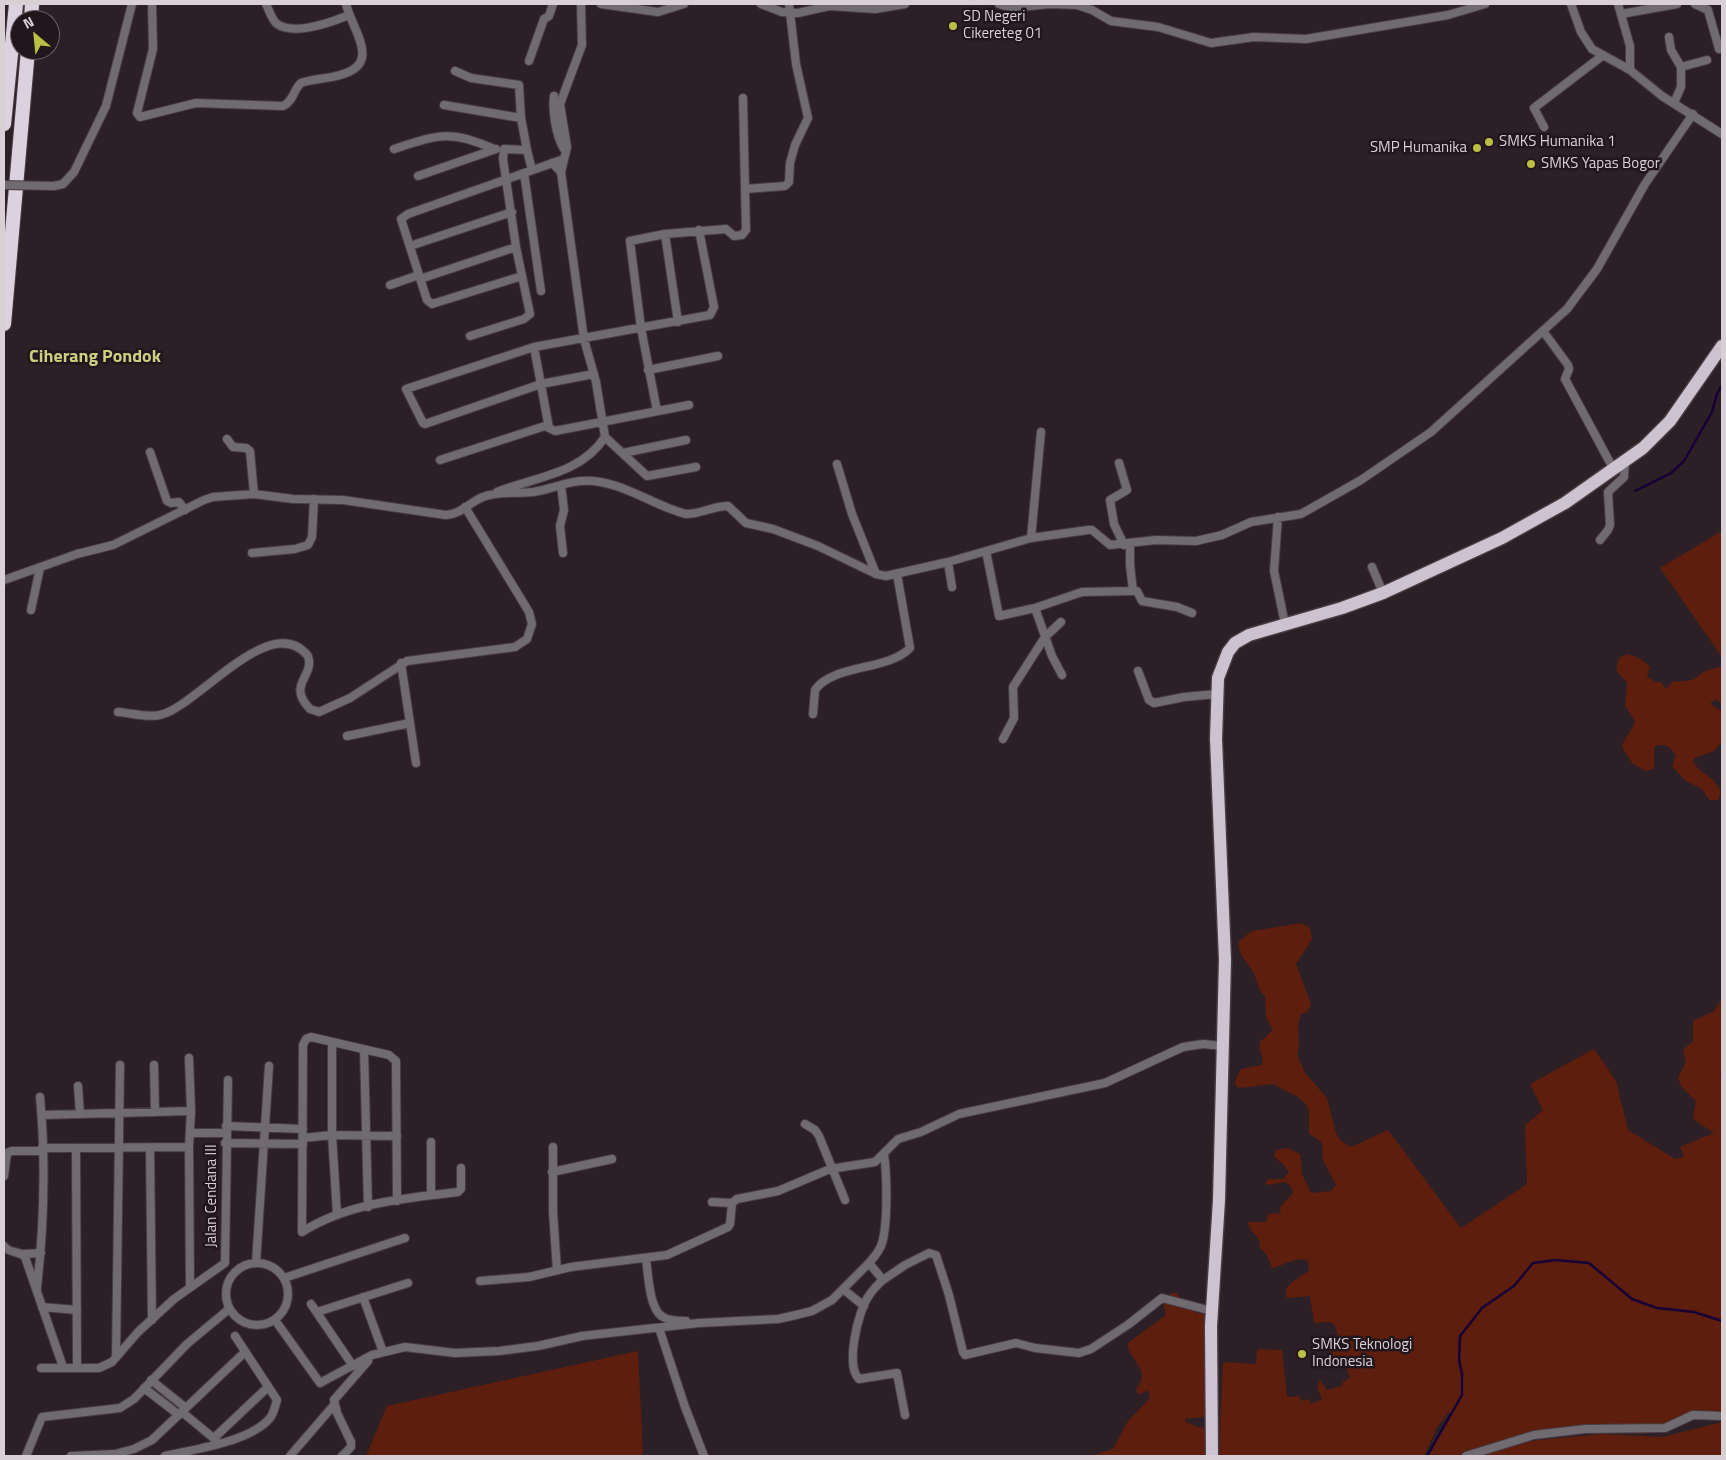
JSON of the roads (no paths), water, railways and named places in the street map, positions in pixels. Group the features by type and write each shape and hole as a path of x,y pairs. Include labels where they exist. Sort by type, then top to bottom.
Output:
{"highway":[{"path":"4,124 16,4"},
{"path":"4,324 27,60"},
{"path":"1212,1456 1212,1311 1220,1200 1225,960 1216,739 1217,694 1220,668 1228,652 1235,644 1249,635 1383,593 1502,538 1565,503 1643,448 1670,420 1722,346"}],"street":[{"path":"4,185 54,186 63,184 74,172 106,106 132,4"},
{"path":"152,4 153,49 137,113 140,117 196,103 273,107 286,105 302,83 344,74 355,68 362,60 362,47 346,4"},
{"path":"266,4 274,22 284,26 319,27 349,16"},
{"path":"529,61 544,20 549,16 553,4"},
{"path":"581,4 582,45 560,104 565,155 561,172 584,339 594,374 604,422 605,437 647,476 696,467"},
{"path":"601,4 653,12 684,4"},
{"path":"761,4 790,13 830,6 875,9 905,4"},
{"path":"745,189 785,186 789,182 790,163 795,145 808,118 796,64 789,4"},
{"path":"999,4 1014,8 1050,4 1076,5 1092,10 1111,21 1158,27 1211,43 1254,37 1311,38 1448,15 1485,4"},
{"path":"1571,4 1586,41 1592,49 1630,70 1674,103 1722,134"},
{"path":"1618,4 1630,46 1630,70"},
{"path":"1621,14 1677,4"},
{"path":"1695,4 1708,10 1719,49"},
{"path":"1669,37 1670,50 1681,67 1682,87 1674,103"},
{"path":"1544,127 1534,108 1602,56"},
{"path":"1681,67 1706,60"},
{"path":"455,71 471,78 519,85 521,118 532,170"},
{"path":"554,96 553,104 558,134 565,155"},
{"path":"657,411 641,328 630,242 665,234 698,230 726,229 738,237 745,233 743,98"},
{"path":"444,104 521,118"},
{"path":"490,495 534,492 584,481 612,485 686,514 696,514 716,506 728,506 746,523 773,529 818,546 876,574 886,576 948,562 1031,538 1092,530 1110,545 1156,540 1196,541 1208,539 1251,522 1300,514 1338,494 1403,452 1438,426 1567,309 1597,269 1645,184 1693,114"},
{"path":"394,149 432,136 448,135 476,141 494,148 527,150"},
{"path":"418,176 494,148"},
{"path":"470,336 529,316 505,180 504,149"},
{"path":"522,276 435,304 427,300 401,222 405,215 552,163 565,155"},
{"path":"552,163 561,172"},
{"path":"524,173 541,291"},
{"path":"410,246 512,212"},
{"path":"594,374 541,384 425,424 406,389 534,347 710,315 713,312 698,230"},
{"path":"665,234 678,322"},
{"path":"390,285 516,247"},
{"path":"1543,331 1568,365 1569,369 1565,379 1614,470"},
{"path":"534,347 549,428"},
{"path":"648,370 718,356"},
{"path":"440,460 545,426 555,431 689,405"},
{"path":"1031,538 1041,432"},
{"path":"4,580 113,545 209,498 254,494 369,502 438,515 451,514 490,495 565,470 588,456 605,437"},
{"path":"227,439 233,447 246,448 250,451 254,494"},
{"path":"623,453 686,440"},
{"path":"150,452 167,501 170,503 179,502 185,510"},
{"path":"1600,540 1610,525 1608,492 1624,476 1625,462"},
{"path":"1119,463 1126,490 1110,500 1114,524 1127,544 1133,591"},
{"path":"837,464 852,514 876,574"},
{"path":"561,485 564,510 560,526 560,539 563,553"},
{"path":"252,553 295,549 308,544 312,536 314,499"},
{"path":"118,712 161,715 185,703 250,655 276,645 295,646 308,656 309,664 301,682 300,693 305,705 314,712 325,710 350,698 401,663 420,658 515,647 527,639 532,624 529,612 465,507"},
{"path":"1278,517 1274,571 1285,624"},
{"path":"986,551 999,616 1035,608 1082,592 1133,591 1137,591 1142,602 1177,606 1192,613"},
{"path":"948,562 952,587"},
{"path":"1372,567 1383,593"},
{"path":"31,610 40,568"},
{"path":"813,714 814,690 823,682 886,660 910,648 897,574"},
{"path":"1035,608 1062,675"},
{"path":"1003,739 1014,718 1013,687 1045,636 1061,622"},
{"path":"401,663 416,763"},
{"path":"1138,671 1150,700 1154,703 1184,697 1217,694"},
{"path":"347,736 410,722"},
{"path":"397,1201 396,1061 389,1055 311,1037 304,1042 302,1232 336,1214 431,1194 460,1191 461,1168"},
{"path":"332,1043 332,1135 336,1214"},
{"path":"712,1202 732,1203 737,1199 783,1189 833,1168 870,1163 884,1154 898,1139 922,1132 959,1114 1105,1083 1183,1047 1203,1044 1222,1046"},
{"path":"364,1050 368,1207"},
{"path":"41,1368 103,1367 116,1357 152,1320 190,1286 190,1058"},
{"path":"116,1357 120,1065"},
{"path":"154,1065 155,1111"},
{"path":"256,1263 269,1066"},
{"name":"Jalan Cendana III","path":"190,1286 223,1266 226,1259 225,1143 228,1080"},
{"path":"78,1086 80,1114"},
{"path":"37,1288 41,1253 44,1169 40,1097"},
{"path":"42,1115 191,1111"},
{"path":"805,1124 817,1133 845,1200"},
{"path":"190,1133 266,1128 303,1129"},
{"path":"225,1143 303,1141 332,1135 398,1136"},
{"path":"431,1142 431,1194"},
{"path":"4,1176 7,1153 12,1151 39,1151 42,1148 189,1147"},
{"path":"552,1147 557,1270"},
{"path":"76,1148 77,1368"},
{"path":"150,1148 152,1320"},
{"path":"275,1320 320,1383 372,1356 406,1347 455,1353 499,1351 538,1346 582,1336 699,1323 778,1319 796,1316 826,1305 869,1263 882,1245 886,1178 884,1154"},
{"path":"552,1172 612,1159"},
{"path":"480,1281 529,1277 557,1270 673,1253 699,1239 726,1229 730,1224 732,1203"},
{"path":"284,1278 405,1238"},
{"path":"4,1246 8,1250 22,1254 41,1253"},
{"path":"905,1415 898,1373 859,1379 854,1372 854,1346 864,1306 875,1288 905,1265 929,1253 936,1255 965,1355 1016,1343 1035,1348 1079,1353 1104,1340 1162,1298 1212,1311"},
{"path":"22,1254 37,1288 63,1367"},
{"path":"646,1258 654,1305 658,1315 664,1318 699,1323"},
{"path":"256,1263 267,1264 277,1270 284,1278 288,1289 288,1301 283,1311 275,1320 266,1324 255,1325 244,1323 236,1317 229,1308 226,1297 227,1284 233,1274 243,1266 256,1263"},
{"path":"869,1263 883,1280"},
{"path":"317,1312 408,1283"},
{"path":"843,1289 864,1306"},
{"path":"363,1297 383,1352"},
{"path":"311,1304 353,1366"},
{"path":"42,1307 77,1310"},
{"path":"26,1456 42,1417 120,1408 134,1399 187,1344 229,1308"},
{"path":"660,1328 685,1408 704,1456"},
{"path":"165,1456 261,1428 272,1416 277,1400 235,1336"},
{"path":"71,1456 115,1455 134,1449 152,1440 245,1352"},
{"path":"290,1456 334,1405 336,1396 372,1356"},
{"path":"151,1380 182,1412"},
{"path":"217,1440 268,1387"},
{"path":"144,1388 182,1412 217,1440"},
{"path":"334,1405 351,1442 350,1447 342,1456"},
{"path":"1466,1456 1485,1454 1520,1438 1534,1435 1585,1429 1665,1428 1693,1415 1722,1416"}],"waterway":[{"path":"1635,491 1671,473 1684,461 1712,412 1717,394 1722,385"},
{"path":"1427,1456 1462,1395 1462,1374 1459,1360 1460,1336 1482,1308 1514,1286 1533,1263 1556,1260 1589,1263 1632,1299 1657,1308 1694,1312 1722,1321"}],"place":[{"name":"SD Negeri Cikereteg 01","path":"953,26"},
{"name":"SMKS Humanika 1","path":"1489,142"},
{"name":"SMP Humanika","path":"1477,148"},
{"name":"SMKS Yapas Bogor","path":"1531,164"},
{"name":"SMKS Teknologi Indonesia","path":"1302,1354"}],"district":[{"name":"Ciherang Pondok","path":"95,358"}]}
